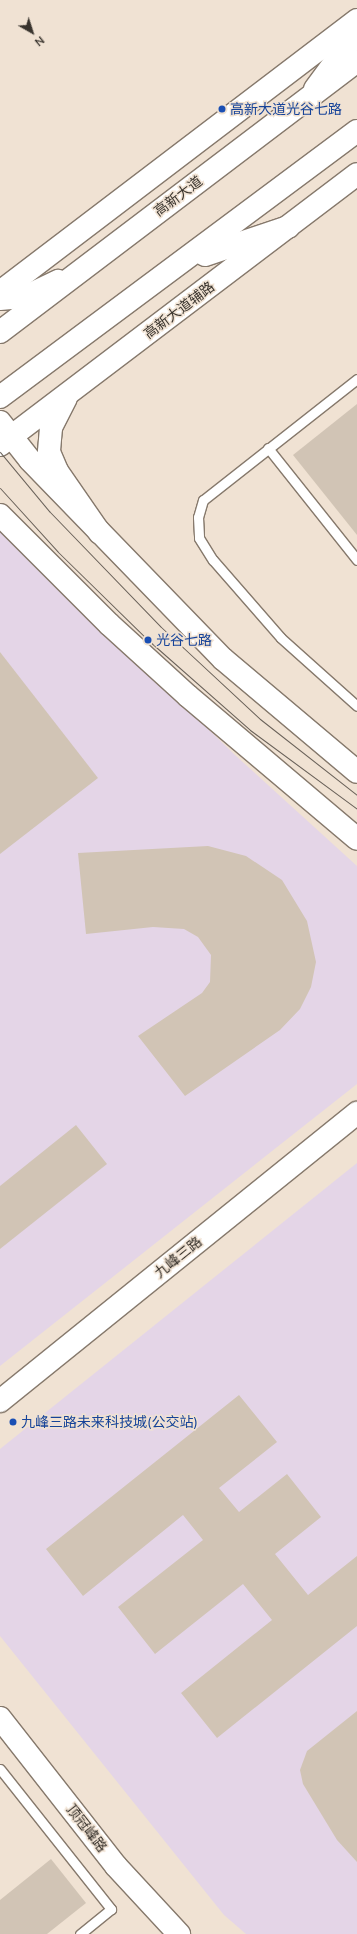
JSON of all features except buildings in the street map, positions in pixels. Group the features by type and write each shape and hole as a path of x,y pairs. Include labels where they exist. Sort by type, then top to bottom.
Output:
{"main road":[{"path":"0,292 357,20"},
{"path":"311,96 357,32"},
{"name":"高新大道","path":"0,332 357,61"},
{"path":"0,398 185,262 357,131"},
{"name":"高新大道辅路","path":"4,435 69,393 357,174"},
{"path":"185,262 288,227"},
{"path":"0,299 25,297 83,269"},
{"path":"69,393 51,428 49,452 57,471 100,533"},
{"path":"4,435 223,659 357,772"},
{"path":"0,515 109,624 188,696 357,839"},
{"name":"九峰三路","path":"0,1400 357,1113"},
{"name":"顶冠峰路","path":"0,1718 116,1866 179,1934"}],"lane":[{"path":"357,378 203,500 198,517 199,538 213,560 282,638 357,706"},
{"path":"268,448 357,560"},
{"path":"0,1769 111,1909 80,1934"}],"shaded area":[{"path":"0,528 235,755 357,866 357,1084 0,1366"},
{"path":"357,1163 357,1934 246,1934 224,1915 0,1636 0,1449"}],"tram line":[{"path":"0,452 49,511 161,627 260,719 357,795"},
{"path":"0,488 58,552 148,640 250,730 357,809"}],"place":[{"name":"高新大道光谷七路","path":"222,109"},
{"name":"光谷七路","path":"148,640"},
{"name":"九峰三路未来科技城(公交站)","path":"13,1422"}]}
